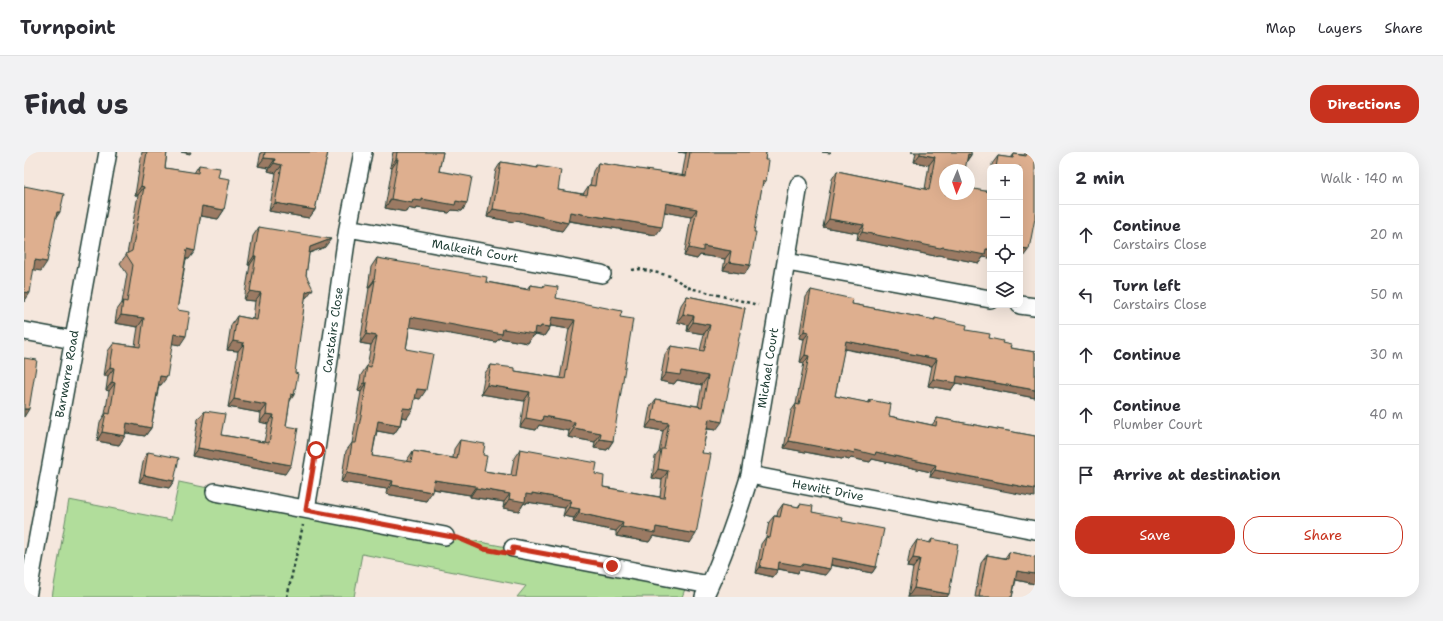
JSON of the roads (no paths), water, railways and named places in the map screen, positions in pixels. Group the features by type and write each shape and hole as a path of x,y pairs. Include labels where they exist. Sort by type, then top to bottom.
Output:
{"street":[{"name":"Barwarre Road","path":"27,597 108,152"},
{"name":"Carstairs Close","path":"306,510 348,228 363,152"},
{"name":"Michael Court","path":"750,475 799,186"},
{"name":"Malkeith Court","path":"348,228 602,274"},
{"path":"787,262 987,298"},
{"path":"1023,305 1035,307"},
{"path":"24,331 74,340"},
{"path":"513,548 707,591 733,527 750,475"},
{"name":"Hewitt Drive","path":"750,475 1035,530"},
{"path":"215,492 444,536"}]}
